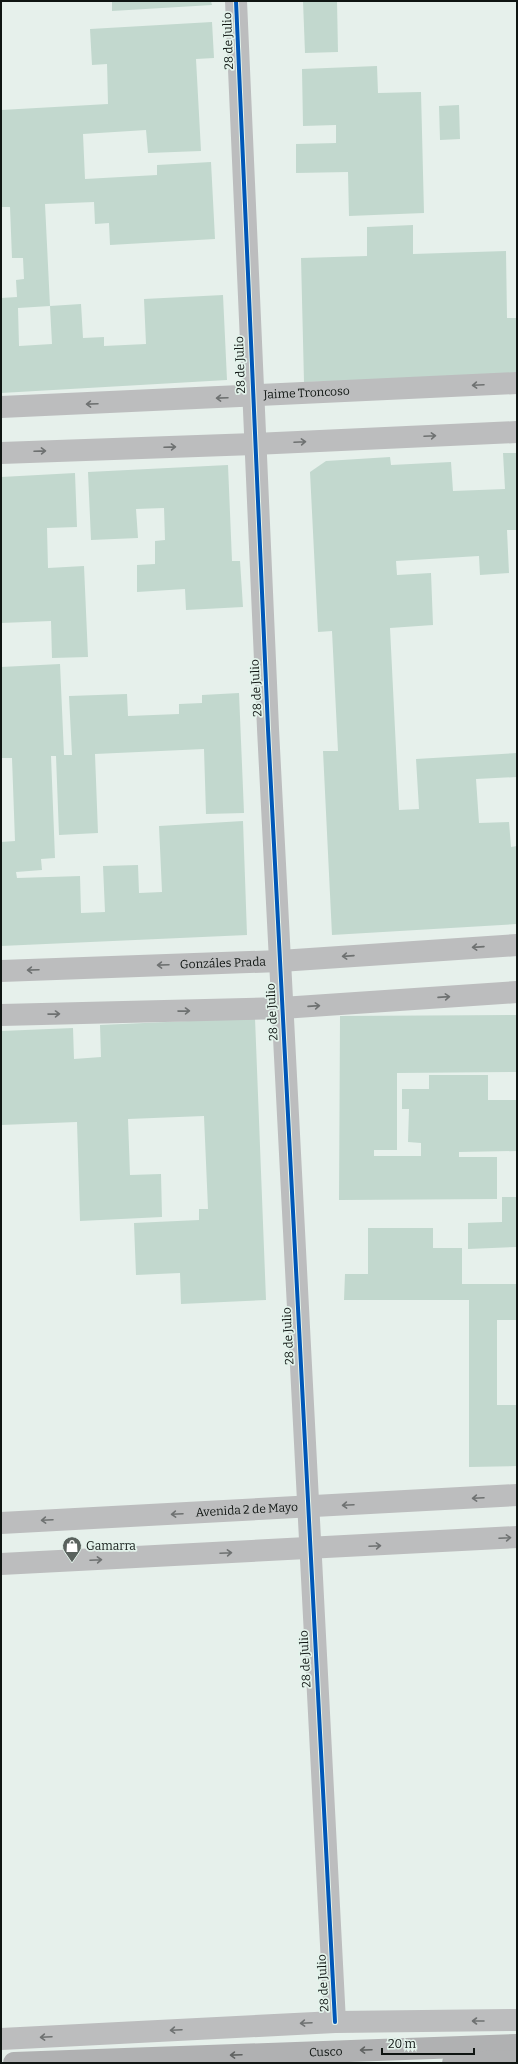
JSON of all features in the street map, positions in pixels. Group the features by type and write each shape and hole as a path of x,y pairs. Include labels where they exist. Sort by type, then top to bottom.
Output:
{"highway":[{"name":"Cusco","path":"14,2063 517,2045"},
{"path":"453,2063 517,2061"}],"street":[{"name":"28 de Julio","path":"236,1 254,444 309,1549 335,2022"},
{"name":"Jaime Troncoso","path":"1,407 252,397 517,383"},
{"path":"1,453 254,444 517,432"},
{"name":"Gonzáles Prada","path":"1,971 280,961 517,944"},
{"path":"1,1015 282,1008 517,992"},
{"name":"Avenida 2 de Mayo","path":"1,1523 517,1496"},
{"path":"1,1564 517,1537"},
{"path":"1,2039 335,2022 517,2020"}],"building":[{"path":"112,1 211,1 212,5 112,11"},
{"path":"303,1 337,1 338,52 305,53"},
{"path":"212,22 214,58 196,59 201,151 148,153 146,130 83,134 85,179 157,175 157,165 211,162 215,239 110,245 109,223 95,224 94,202 45,204 50,306 81,304 83,338 104,337 104,346 146,344 144,299 223,295 227,380 1,393 1,298 17,297 16,280 24,279 23,258 12,258 10,207 1,207 1,110 108,104 107,64 92,65 90,29","holes":["50,306 52,344 19,346 18,308"]},
{"path":"377,66 378,93 421,92 424,213 349,216 348,172 296,173 296,144 336,143 336,125 303,126 302,69"},
{"path":"459,105 460,139 440,140 439,106"},
{"path":"413,225 413,254 506,251 507,318 517,318 517,376 304,382 301,258 367,256 367,227"},
{"path":"503,453 517,453 517,530 507,530 509,573 480,575 479,556 396,561 397,575 431,573 433,625 390,628 399,810 419,809 416,759 517,753 517,777 476,779 479,823 509,822 511,847 517,846 517,924 332,935 323,751 338,751 332,631 318,632 310,472 326,461 390,457 391,465 451,462 453,491 505,489"},
{"path":"228,465 232,561 240,561 243,607 186,610 185,589 137,592 137,565 155,564 155,541 165,540 164,508 136,509 138,538 91,540 88,472"},
{"path":"75,473 77,527 47,528 48,568 84,566 88,657 52,658 51,621 1,623 1,477"},
{"path":"60,664 64,755 72,755 69,696 127,694 128,716 179,714 179,704 202,703 202,695 239,693 244,813 206,814 204,749 95,754 98,833 59,835 56,756 51,756 55,858 41,859 42,870 16,872 17,878 80,876 81,913 105,912 103,866 138,865 139,893 162,892 159,826 243,821 247,935 1,946 1,842 15,841 12,758 1,758 1,667"},
{"path":"517,1015 517,1072 397,1073 397,1150 374,1150 374,1156 421,1156 421,1143 408,1142 409,1109 402,1109 402,1089 429,1089 429,1075 488,1075 488,1100 517,1100 517,1151 459,1152 459,1157 497,1157 497,1199 339,1200 340,1016"},
{"path":"255,1018 266,1300 181,1304 180,1273 136,1275 134,1223 199,1220 199,1209 208,1209 204,1116 128,1119 130,1175 161,1174 162,1217 80,1221 77,1122 1,1125 1,1031 73,1028 74,1059 101,1057 100,1025"},
{"path":"502,1197 517,1197 517,1247 468,1249 468,1223 502,1222"},
{"path":"368,1228 433,1228 433,1248 462,1248 462,1284 517,1284 517,1320 497,1320 497,1405 517,1405 517,1466 469,1467 469,1300 344,1300 345,1274 368,1274"}],"cycle path":[{"path":"236,1 246,254 282,1012 335,2022"}],"place":[{"name":"Gamarra","path":"72,1563"}]}
